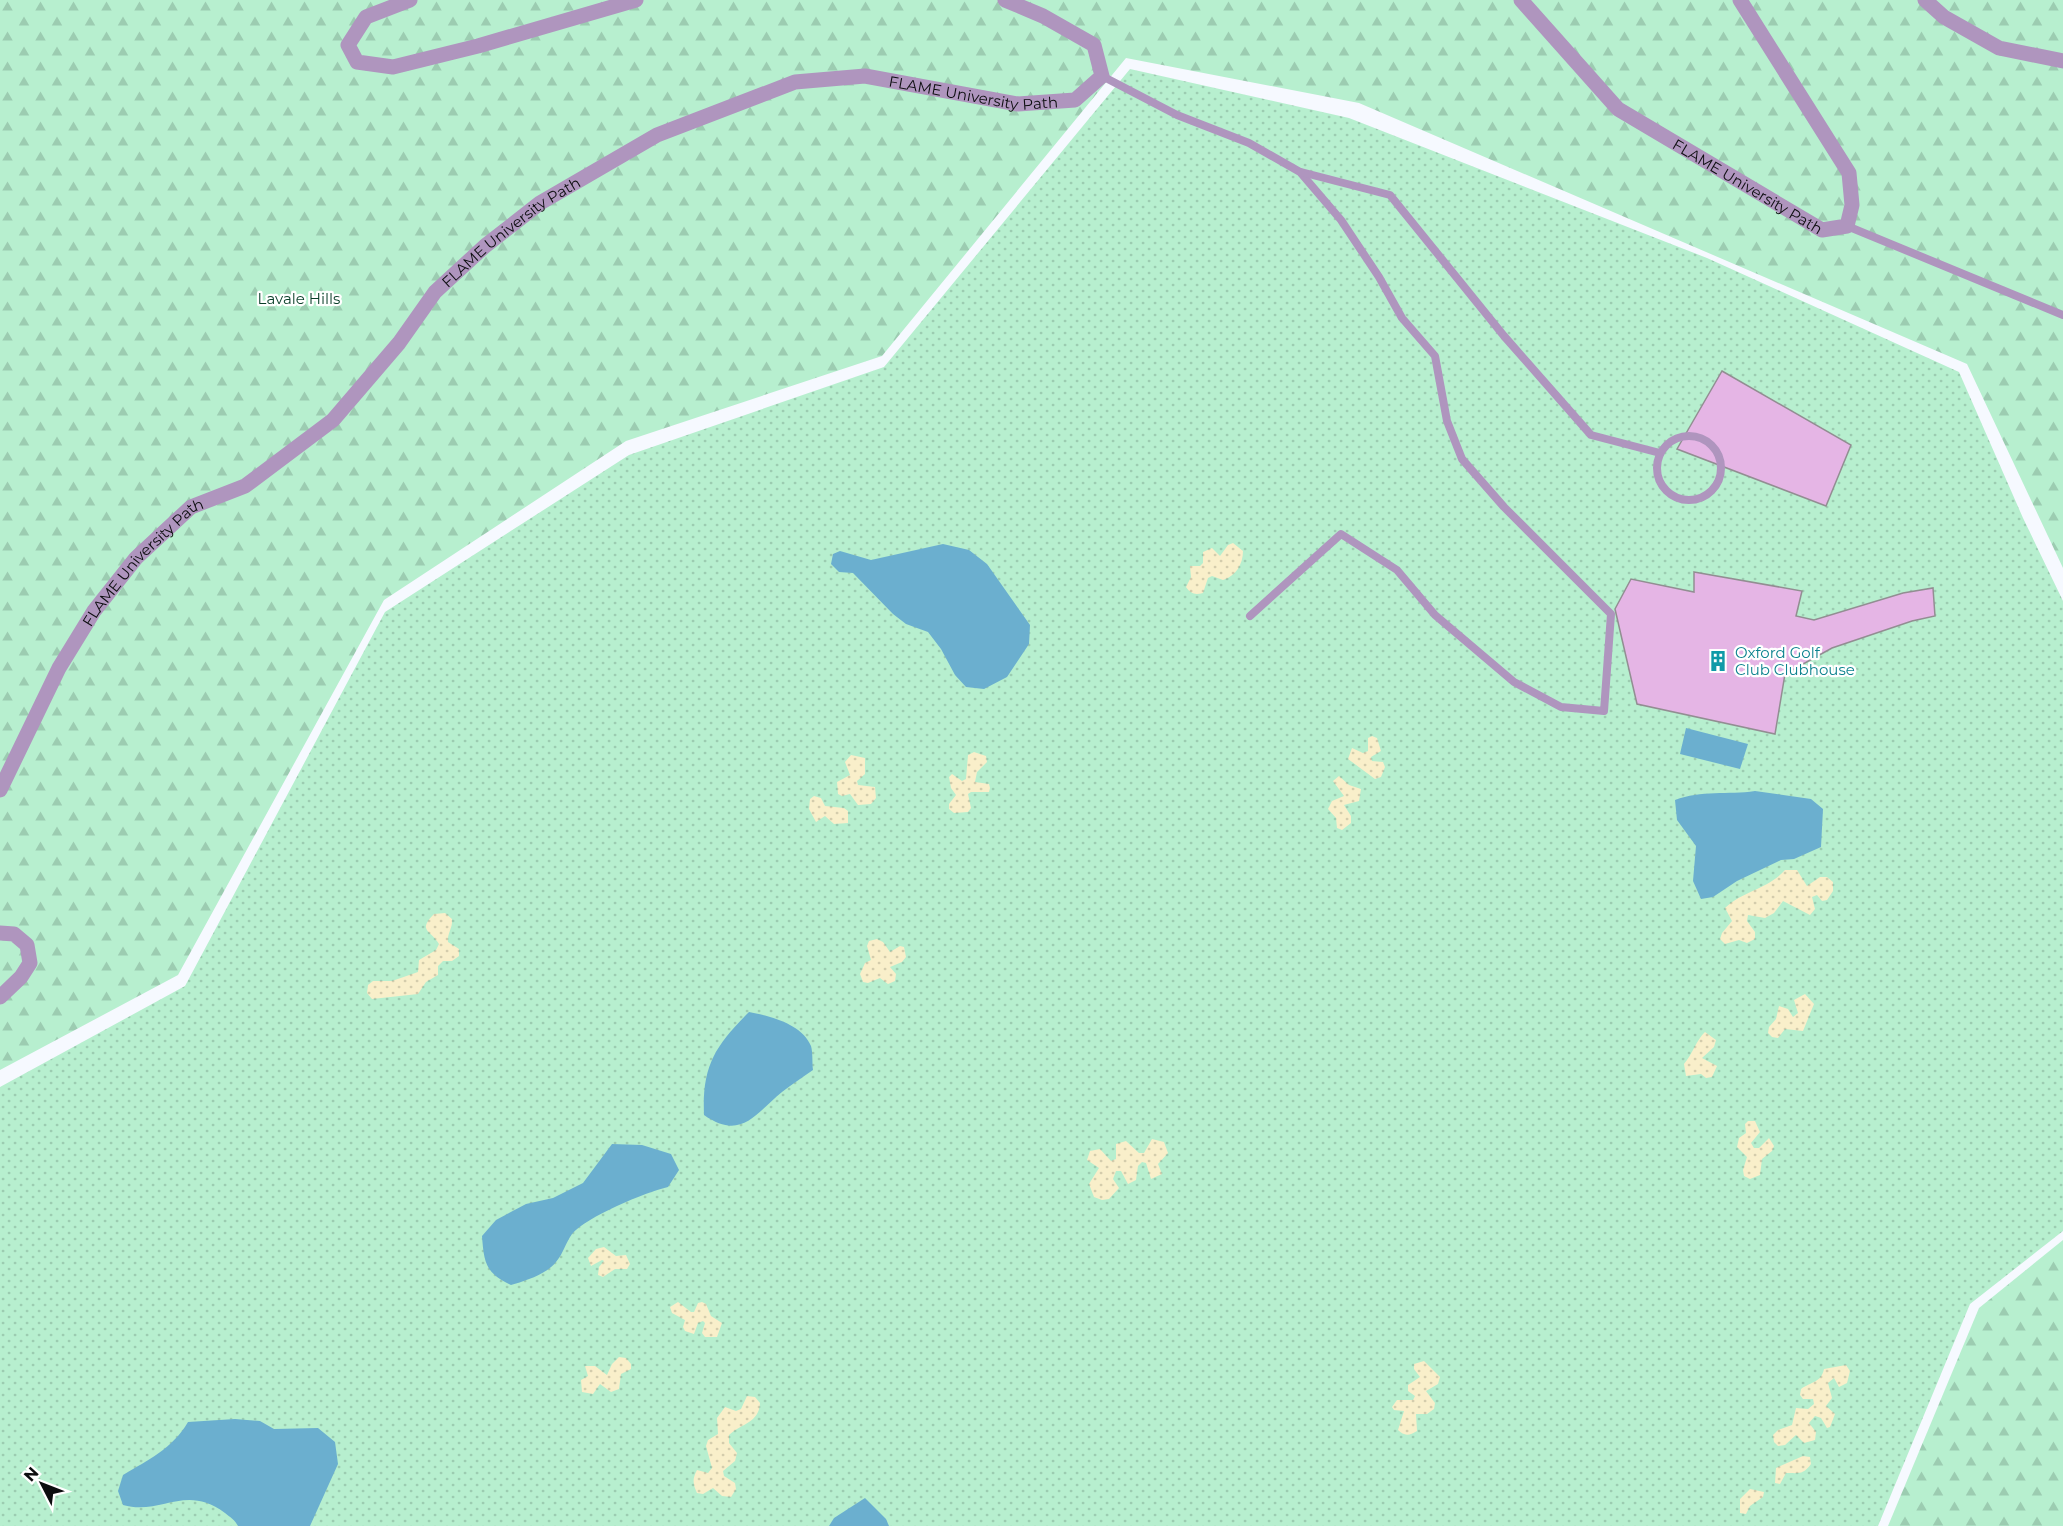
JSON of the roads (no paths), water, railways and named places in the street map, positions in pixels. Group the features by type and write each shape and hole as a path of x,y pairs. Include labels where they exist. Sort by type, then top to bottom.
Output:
{"street":[{"path":"410,0 366,17 348,45 357,62 393,67 478,46 636,0"},
{"path":"1005,0 1043,16 1094,45 1102,76"},
{"name":"FLAME University Path","path":"1521,0 1618,109 1822,230 1847,226 1852,205 1849,173 1740,0"},
{"path":"1925,0 1944,17 1999,48 2063,61"},
{"name":"FLAME University Path","path":"0,790 59,668 94,611 136,558 191,507 244,486 333,420 399,343 435,292 485,246 540,203 657,135 795,82 865,76 1018,104 1075,100 1102,76"},
{"path":"0,933 14,934 27,945 30,963 21,977 0,997"}],"lane":[{"path":"1102,76 1177,115 1249,143 1300,172 1390,195 1504,336 1591,435 1660,453"},
{"path":"1250,616 1341,534 1396,570 1435,615 1514,682 1562,707 1604,711 1611,614 1504,507 1462,459 1447,421 1435,356 1402,318 1379,276 1341,220 1300,172"},
{"path":"1847,226 2063,315"},
{"path":"1697,436 1714,447 1720,456 1721,477 1715,488 1706,496 1695,500 1683,500 1663,488 1658,477 1660,453 1675,438 1697,436"}],"water":[{"path":"943,544 969,550 987,564 1030,625 1029,644 1007,677 984,689 966,687 955,675 941,649 928,632 906,624 893,614 853,573 839,572 831,564 833,554 840,551 871,560"},
{"path":"1686,728 1748,744 1740,769 1680,754"},
{"path":"1755,791 1811,799 1823,809 1821,847 1794,859 1781,860 1737,881 1713,897 1701,899 1693,881 1696,846 1677,820 1675,800 1705,794"},
{"path":"749,1012 784,1022 807,1038 811,1046 813,1070 747,1122 728,1125 704,1115 705,1083 708,1070 719,1047"},
{"path":"612,1144 642,1145 671,1154 679,1170 668,1187 617,1206 579,1227 572,1234 556,1262 541,1273 511,1285 496,1276 485,1260 482,1236 496,1220 526,1204 553,1198 583,1183"},
{"path":"235,1419 260,1421 274,1429 318,1428 335,1442 338,1464 310,1526 238,1526 234,1520 211,1504 198,1501 185,1500 149,1507 123,1505 118,1491 123,1475 167,1447 188,1422"},
{"path":"865,1498 886,1519 889,1526 829,1526 834,1518"}],"place":[{"name":"Oxford Golf Club Clubhouse","path":"1718,661"}],"park label":[{"name":"Lavale Hills","path":"299,298"}]}
